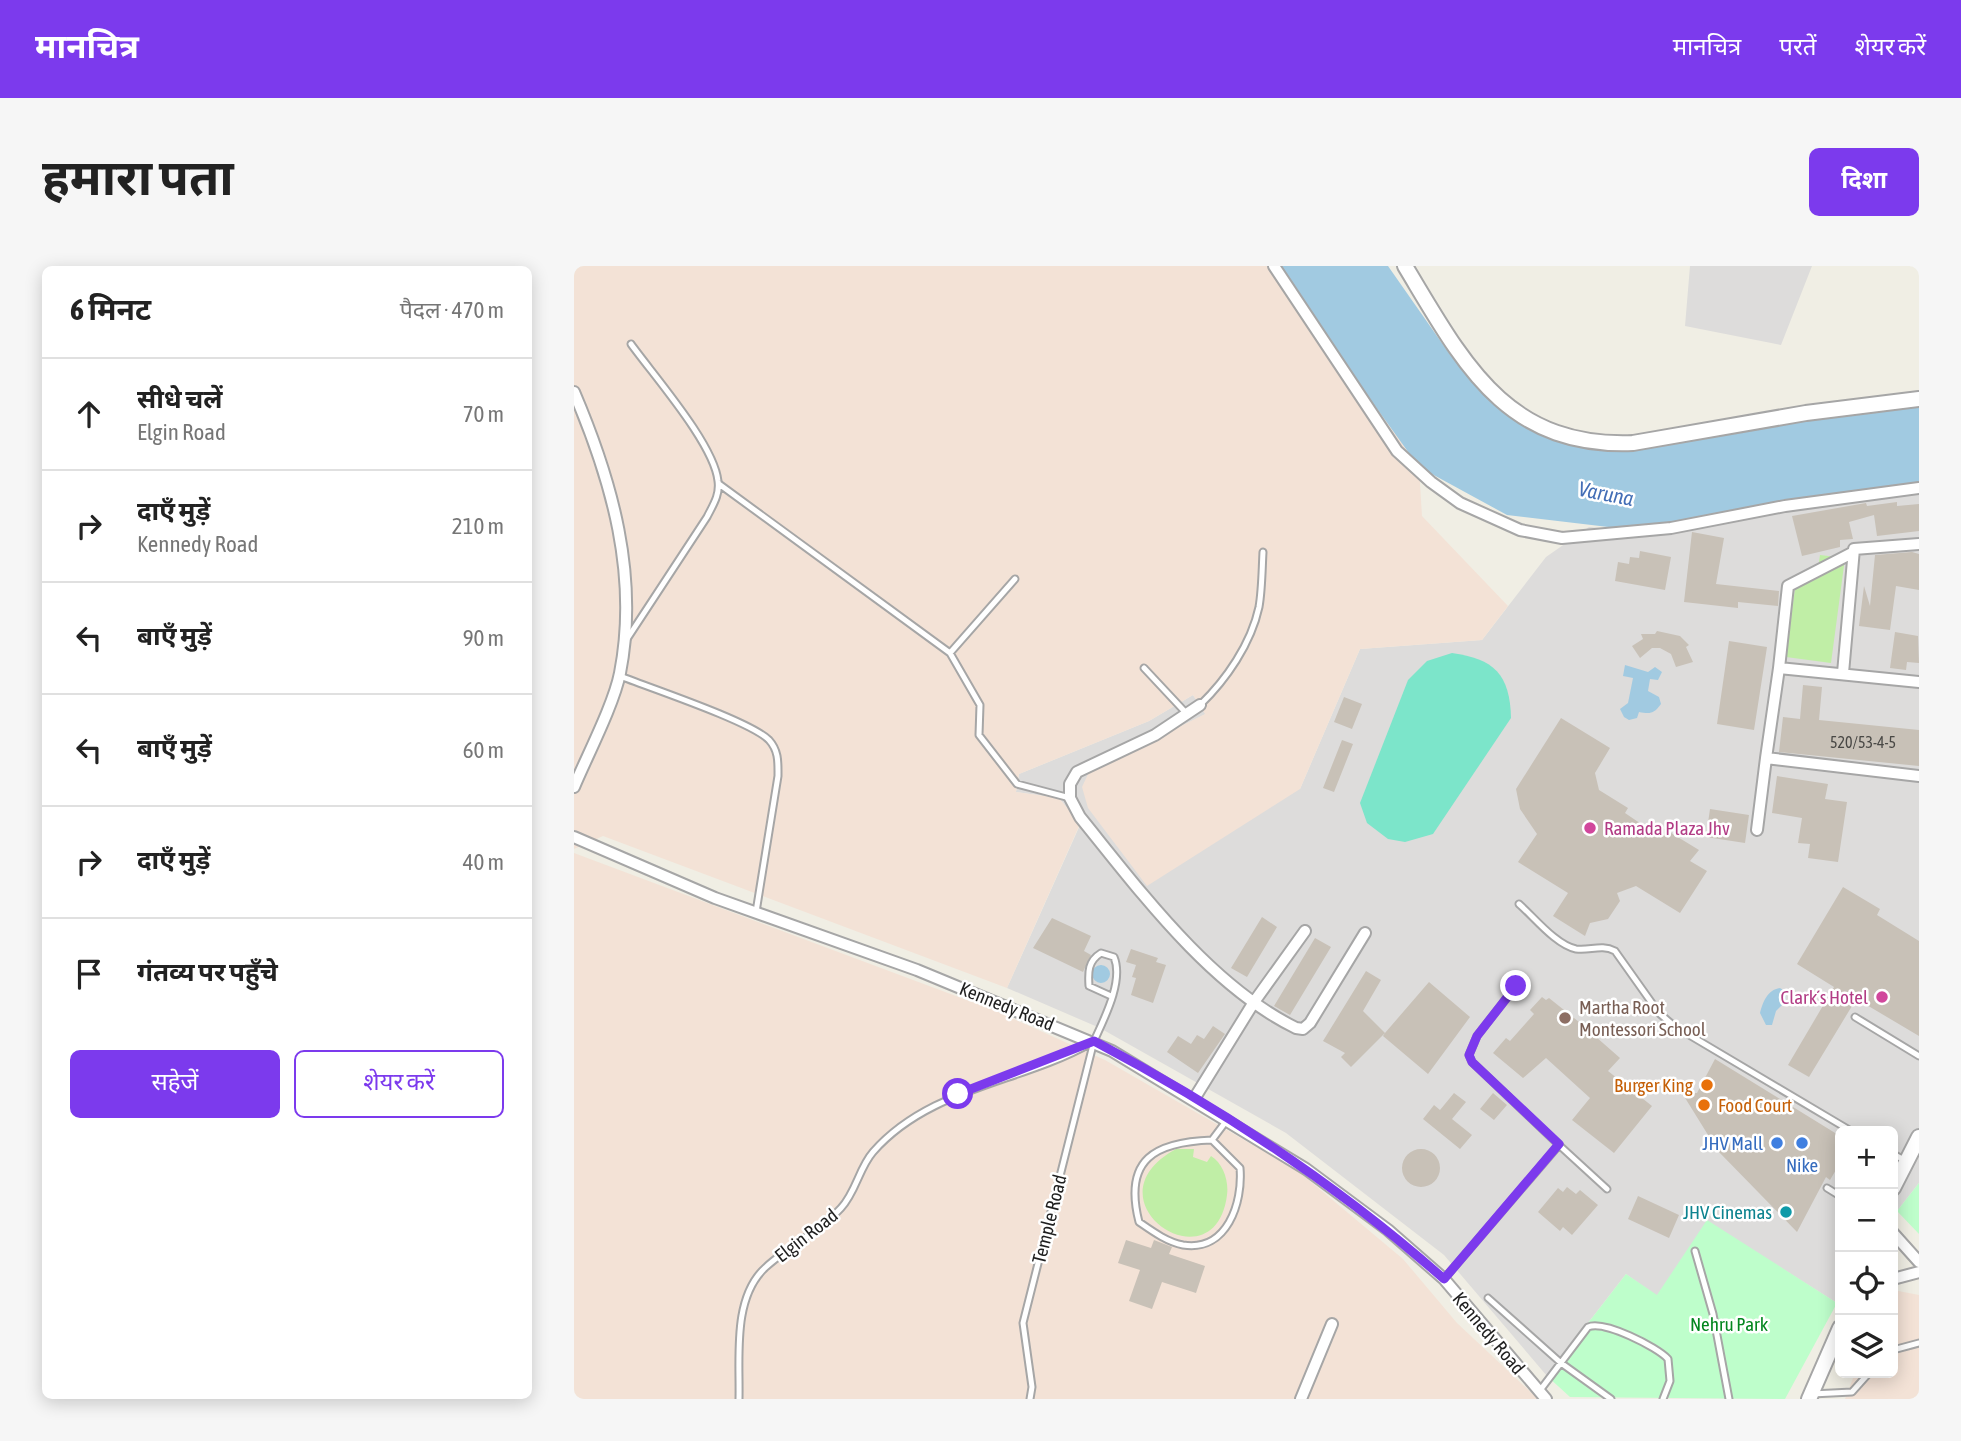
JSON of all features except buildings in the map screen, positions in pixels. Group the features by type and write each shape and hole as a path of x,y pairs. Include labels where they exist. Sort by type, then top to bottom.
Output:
{"street":[{"path":"1274,266 1397,451 1431,482 1460,503 1520,530 1562,538 1671,528 1785,506 1919,488"},
{"path":"1405,266 1464,361 1504,403 1526,420 1579,439 1606,444 1633,443 1806,413 1919,399"},
{"path":"574,392 592,433 617,517 627,587 620,676 574,787"},
{"path":"1757,830 1788,586 1852,553 1858,546 1919,544"},
{"path":"1843,673 1852,553"},
{"path":"1779,667 1919,681"},
{"path":"1200,705 1154,736 1077,772 1070,784 1070,798 1080,817 1187,944 1254,1002 1296,1028 1307,1027 1365,933"},
{"path":"1766,758 1919,776"},
{"name":"Kennedy Road","path":"574,837 756,912 917,970 1094,1041 1195,1099 1306,1169 1388,1230 1444,1279 1542,1396"},
{"path":"1195,1099 1254,1002 1305,931"},
{"path":"1899,1157 1919,1137"},
{"path":"1898,1239 1919,1262"},
{"path":"1898,1278 1919,1272"},
{"path":"1301,1399 1332,1324"},
{"path":"1811,1397 1835,1340"}],"lane":[{"path":"624,645 707,517 716,499 719,484 716,468 703,443 631,344"},
{"path":"719,484 950,653 980,705 979,735 1017,783 1070,798"},
{"path":"1200,705 1222,684 1253,623 1259,607 1263,552"},
{"path":"950,653 1015,579"},
{"path":"1144,668 1187,714"},
{"path":"620,676 745,726 769,740 778,755 778,776 756,912"},
{"path":"1519,904 1567,945 1582,949 1606,947 1615,951 1659,1013 1674,1026 1843,1126"},
{"name":"Temple Road","path":"1030,1399 1032,1387 1023,1323 1094,1041 1111,996 1118,966 1114,957 1101,953 1094,958 1088,971 1089,986 1111,996"},
{"path":"1516,986 1477,1036 1469,1055 1472,1062 1607,1189"},
{"path":"1855,1017 1919,1056"},
{"name":"Elgin Road","path":"738,1399 742,1320 749,1287 764,1268 841,1207 873,1153 898,1131 958,1094 1094,1041"},
{"path":"1212,1140 1227,1120"},
{"path":"1212,1140 1240,1168 1242,1192 1237,1212 1221,1231 1201,1245 1182,1245 1139,1222 1135,1205 1137,1174 1152,1152 1180,1141 1212,1140"},
{"path":"1444,1279 1559,1144"},
{"path":"1826,1188 1835,1193"},
{"path":"1695,1251 1713,1314 1729,1399"},
{"path":"1488,1298 1561,1363 1611,1399"},
{"path":"1542,1396 1561,1363 1588,1327 1608,1327 1655,1349 1668,1359 1670,1381 1664,1399"},
{"path":"1898,1349 1919,1343"},
{"path":"1811,1397 1852,1392 1865,1378"}],"shaded area":[{"path":"574,266 1274,266 1419,467 1422,516 1508,606 1482,640 1360,649 1300,789 1147,886 1088,808 1082,787 1089,772 1205,714 1193,695 1149,721 1019,774 1016,792 1059,798 1080,824 1007,988 603,836 574,849"},
{"path":"1690,266 1812,266 1781,345 1685,326"},
{"path":"1919,484 1919,1183 1898,1210 1898,1126 1835,1126 1835,1302 1707,1221 1657,1296 1626,1274 1547,1376 1444,1255 1286,1133 1100,1028 1007,988 1080,825 1059,798 1016,792 1019,774 1149,721 1193,695 1206,714 1089,772 1300,789 1360,649 1482,640 1546,557 1589,527 1659,533"},
{"path":"574,853 996,1011 1105,1060 1298,1171 1403,1259 1457,1323 1538,1399 574,1399"},
{"path":"1898,1291 1919,1295 1919,1399 1845,1399 1853,1378 1898,1378"}],"green space":[{"path":"1820,555 1845,558 1831,663 1786,657 1796,581 1818,568"},
{"path":"1452,653 1479,659 1497,671 1507,690 1511,718 1433,834 1405,842 1388,839 1367,823 1360,803 1408,680 1427,661"},
{"path":"1176,1149 1194,1149 1193,1157 1207,1162 1211,1156 1219,1163 1226,1178 1227,1195 1218,1222 1201,1235 1181,1236 1162,1227 1148,1211 1143,1191 1151,1170"},
{"path":"1919,1183 1919,1234 1898,1210"},
{"name":"Nehru Park","path":"1707,1220 1835,1302 1835,1307 1785,1399 1570,1397 1547,1376 1626,1274 1657,1295"}],"water":[{"name":"Varuna","path":"1274,266 1388,266 1451,356 1546,433 1613,451 1724,428 1919,394 1919,484 1659,533 1507,515 1419,467"},
{"path":"1625,665 1648,672 1655,667 1662,672 1658,680 1650,679 1648,691 1659,697 1661,704 1654,711 1639,712 1637,718 1629,720 1620,709 1628,703 1633,678 1623,676"},
{"path":"1101,965 1107,968 1110,974 1107,980 1101,983 1095,980 1092,974 1095,968"},
{"path":"1780,988 1786,992 1786,1001 1776,1011 1772,1025 1766,1025 1760,1013 1766,997"}],"place":[{"name":"Ramada Plaza Jhv","path":"1590,828"},
{"name":"Clark´s Hotel","path":"1882,997"},
{"name":"Martha Root Montessori School","path":"1565,1018"},
{"name":"Burger King","path":"1707,1085"},
{"name":"Food Court","path":"1704,1105"},
{"name":"JHV Mall","path":"1777,1143"},
{"name":"Nike","path":"1802,1143"},
{"name":"JHV Cinemas","path":"1786,1212"}],"route":[{"path":"958,1094 1080,1049 1094,1041 1195,1099 1306,1169 1388,1230 1444,1279 1559,1144 1472,1062 1469,1055 1470,1046 1516,986"}]}
